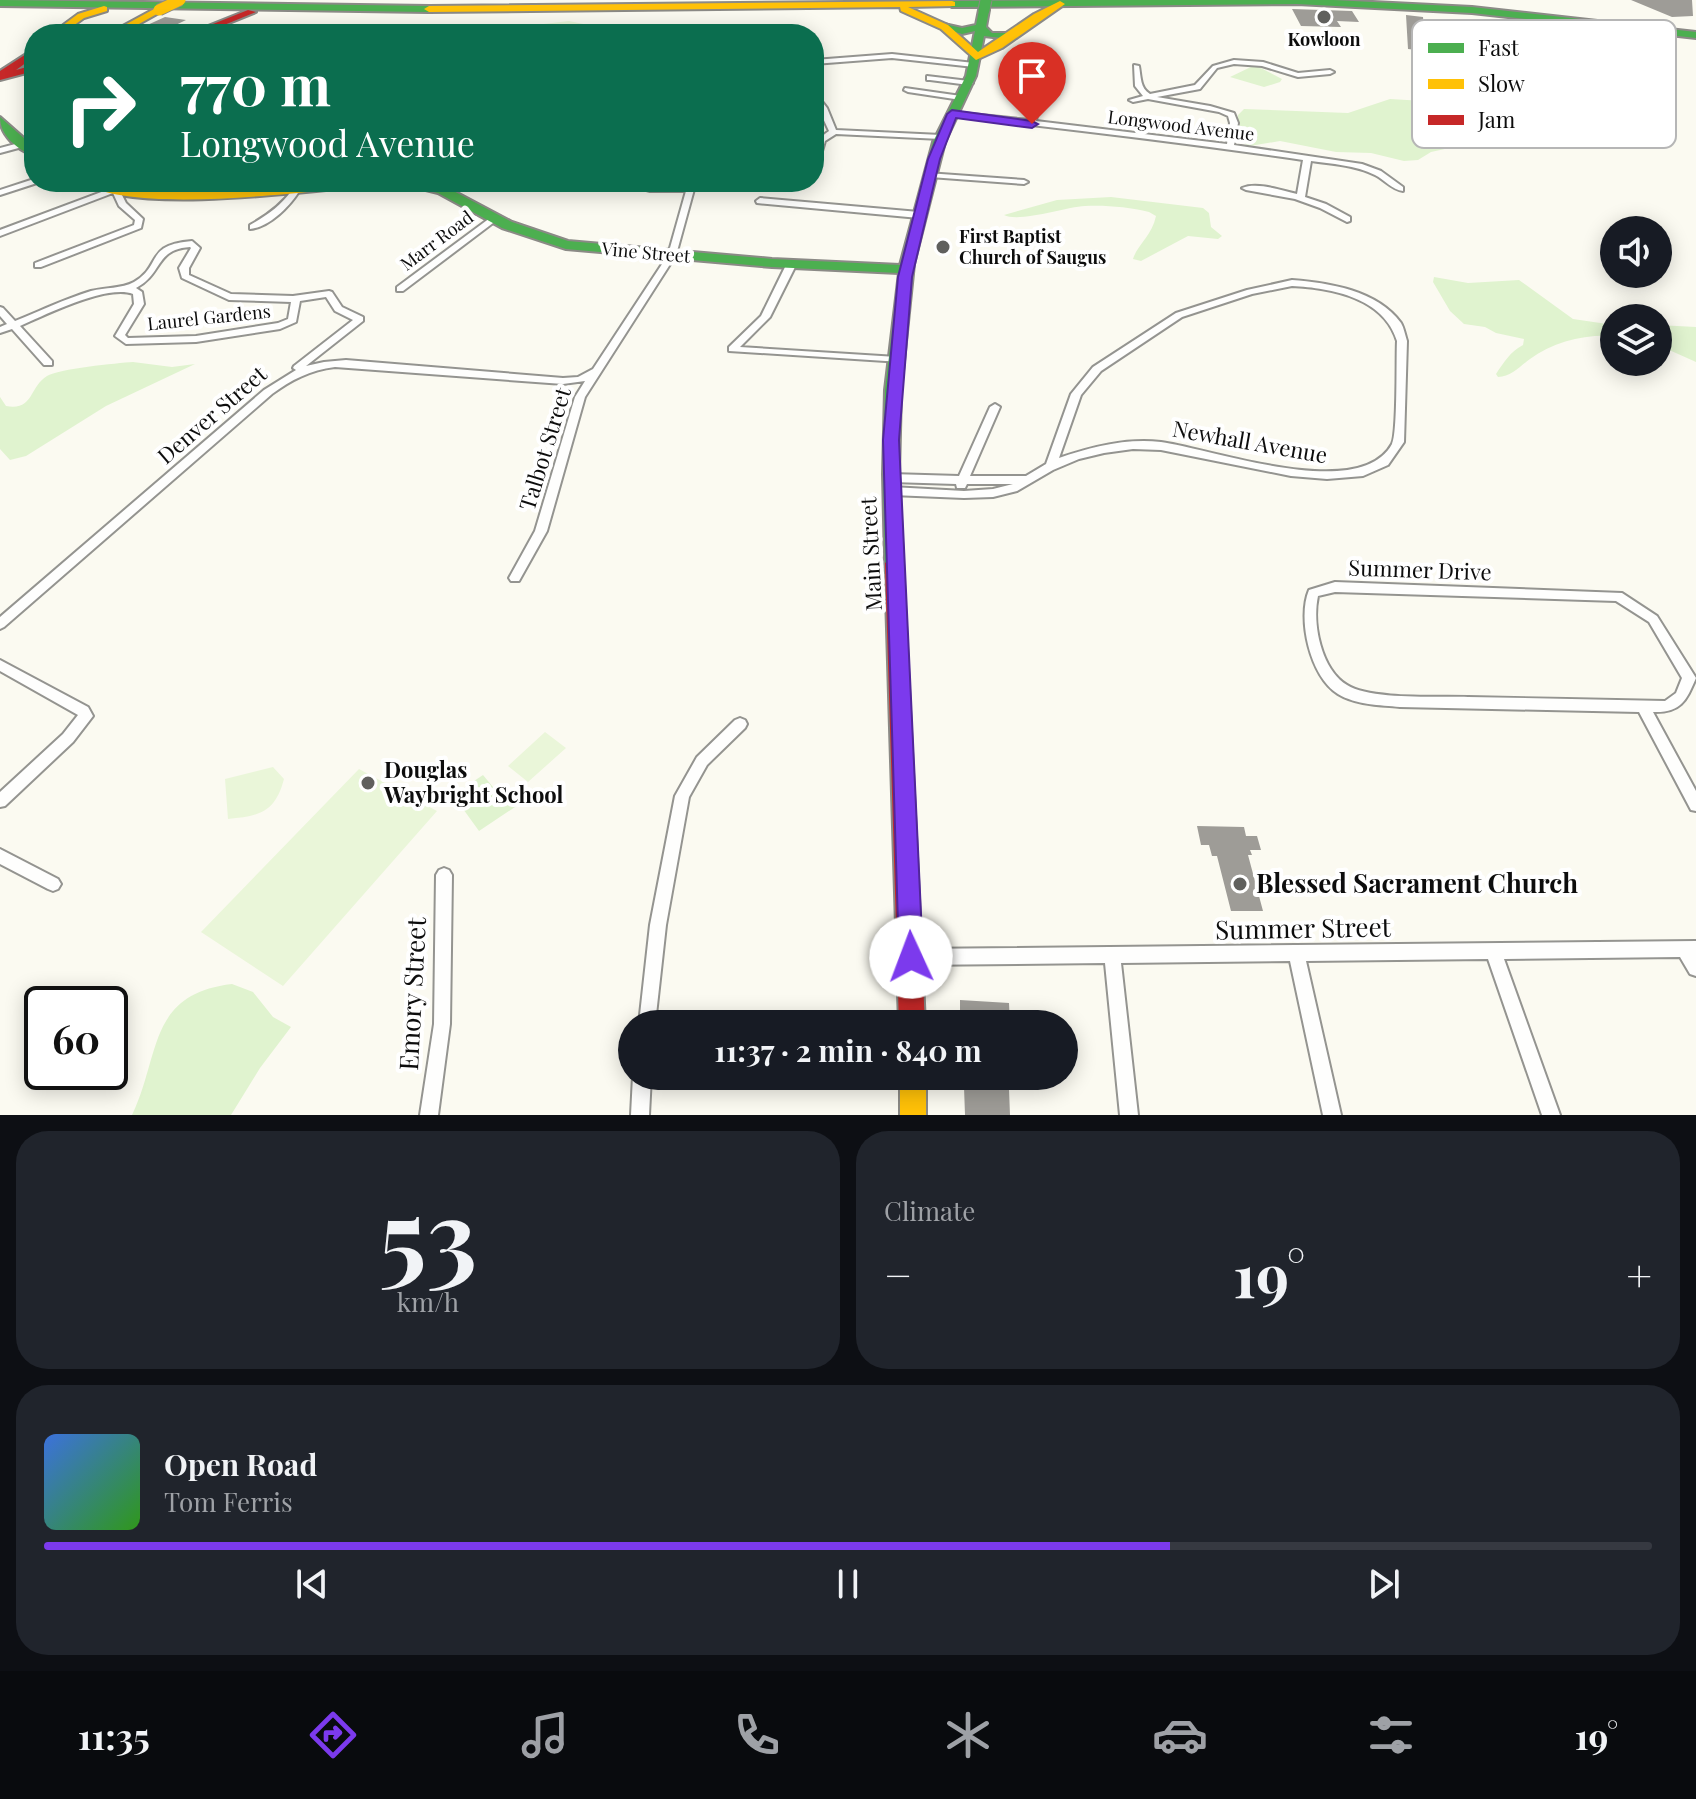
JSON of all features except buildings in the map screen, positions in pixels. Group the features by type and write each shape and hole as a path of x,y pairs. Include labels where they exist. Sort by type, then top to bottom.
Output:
{"main road":[{"path":"246,1 252,0"},
{"path":"73,24 101,10 170,4 689,0"},
{"path":"1420,0 1610,20"},
{"path":"0,3 246,1 429,9 944,3 1035,7 1069,2 1275,1 1389,4 1562,20"},
{"path":"39,3 69,10 73,15 65,24"},
{"path":"223,23 247,13 302,3"},
{"path":"925,16 923,12 926,8 944,3"},
{"path":"132,24 170,4"},
{"path":"876,4 925,16 966,43 966,83"},
{"path":"202,6 233,12 233,16 223,23"},
{"path":"966,83 1035,7"},
{"path":"943,27 962,31 984,12 989,36 1011,36"},
{"name":"Main Street","path":"912,1010 892,485 892,407 906,269 941,137 966,83 984,12"},
{"path":"1676,27 1696,29"},
{"path":"1676,33 1696,35"},
{"path":"0,77 24,59"},
{"path":"0,77 24,72"},
{"path":"0,120 24,144"},
{"path":"152,192 241,192"},
{"name":"Vine Street","path":"446,192 494,218 553,243 791,265 906,269"},
{"path":"913,1090 913,1115"}],"street":[{"path":"824,61 892,56 966,83"},
{"path":"1133,100 1197,87 1215,67 1234,62 1263,64 1298,75 1330,72"},
{"path":"1136,66 1140,89 1148,96 1229,113 1234,121 1230,147"},
{"path":"930,78 966,83"},
{"path":"908,90 966,83"},
{"name":"Longwood Avenue","path":"966,83 1032,124 1230,147 1366,168 1400,189"},
{"path":"1032,124 1034,107 1045,100"},
{"path":"824,108 827,124 834,132"},
{"path":"824,138 834,132 941,137"},
{"path":"0,151 24,148"},
{"path":"1301,198 1307,159"},
{"path":"930,175 1024,182"},
{"path":"0,193 24,185"},
{"path":"1246,188 1271,190 1301,198 1328,207 1347,219"},
{"path":"0,233 113,192"},
{"path":"38,265 138,226 139,219 122,204 116,192"},
{"path":"253,227 283,206 291,192"},
{"name":"Talbot Street","path":"515,578 541,531 580,397 593,372 672,255 689,192"},
{"path":"760,201 919,215"},
{"name":"Marr Road","path":"400,289 494,218"},
{"name":"Laurel Gardens","path":"176,244 192,244 196,248 184,268 185,276 229,297 296,298 294,316 286,325 206,338 133,341 120,336 139,304 137,292 127,288 141,282 166,248 176,244"},
{"path":"791,265 765,317 732,349 897,360"},
{"name":"Newhall Avenue","path":"892,485 1008,489 1051,466 1076,458 1124,446 1148,445 1325,477 1347,477 1371,470 1391,458 1399,442 1400,333 1377,306 1324,285 1281,284 1179,315 1153,329 1090,376 1070,406 1051,466"},
{"path":"0,330 103,291 127,288"},
{"path":"280,382 360,319 338,309 329,294 296,298"},
{"path":"0,310 48,363"},
{"name":"Denver Street","path":"0,624 280,382 306,369 337,363 563,381 580,380 593,372"},
{"path":"960,486 995,407"},
{"path":"1062,439 1076,458"},
{"name":"Summer Drive","path":"1335,587 1618,596 1653,619 1689,678 1681,697 1667,707 1643,706 1366,698 1335,684 1318,653 1308,609 1313,593 1335,587"},
{"path":"1681,664 1696,664"},
{"path":"0,665 83,711 86,716 68,738 0,801"},
{"path":"1643,706 1696,805"},
{"path":"649,1010 658,925 682,796 702,761 740,724"},
{"path":"0,856 53,884"},
{"name":"Emory Street","path":"429,1115 442,1024 444,875"},
{"path":"1691,950 1696,968"},
{"name":"Summer Street","path":"911,957 1691,950"},
{"path":"1493,951 1551,1115"},
{"path":"1296,953 1332,1115"},
{"path":"1112,954 1129,1115"},
{"path":"640,1115 641,1090"}],"green space":[{"path":"569,21 583,24 544,24"},
{"path":"1255,65 1282,79 1264,87 1230,77"},
{"path":"1390,99 1412,100 1412,148 1449,148 1431,152 1418,160 1404,161 1371,153 1336,152 1280,141 1250,146 1238,141 1238,115 1244,109 1348,113"},
{"path":"1111,197 1203,208 1209,213 1211,227 1222,236 1218,239 1188,236 1141,261 1133,259 1154,223 1156,216 1149,212 1093,206 1020,217 1004,215 1057,200"},
{"path":"1434,277 1468,283 1519,280 1573,319 1600,323 1600,336 1559,343 1511,373 1498,377 1496,374 1502,365 1523,345 1524,339 1464,324 1450,311 1433,282"},
{"path":"1672,326 1696,327 1696,362 1672,351"},
{"path":"133,362 172,367 195,364 106,406 26,456 10,460 0,449 0,397 6,406 15,407 27,402 41,381 53,373"},
{"path":"545,732 566,748 528,782 508,766"},
{"path":"273,767 284,779 270,806 257,814 228,819 225,779"},
{"path":"359,769 437,811 283,986 201,932"},
{"path":"483,775 498,793 505,789 518,805 479,831 453,795"},
{"path":"232,984 253,992 273,1017 291,1027 260,1068 231,1115 132,1115 161,1031 171,1014 185,1000 204,990"}],"traffic: fast":[{"path":"984,10 986,0"},
{"path":"952,4 1297,1 1472,10 1562,20"},
{"path":"0,3 429,9"},
{"path":"894,563 891,474 893,390 907,264 939,142 971,76 984,10"},
{"path":"944,27 962,31 980,27 989,36 1011,36"},
{"path":"1676,33 1696,35"},
{"path":"0,120 13,137 24,145"},
{"path":"446,192 507,225 566,245 772,263 906,269"}],"traffic: slow":[{"path":"159,10 180,0"},
{"path":"429,9 952,4"},
{"path":"904,9 944,27 976,57 1060,4"},
{"path":"70,24 81,16 104,9"},
{"path":"132,24 159,10"},
{"path":"134,192 186,195 262,192"},
{"path":"913,1090 913,1115"}],"traffic: jam":[{"path":"219,24 251,12"},
{"path":"0,76 24,59"},
{"path":"0,77 24,71"},
{"path":"894,563 911,1010"}],"place":[{"name":"Kowloon","path":"1324,17"},
{"name":"First Baptist Church of Saugus","path":"943,247"},
{"name":"Douglas Waybright School","path":"368,783"},
{"name":"Blessed Sacrament Church","path":"1240,884"}],"route":[{"path":"911,957 891,440 905,277 934,159 952,114 1032,124"}]}
